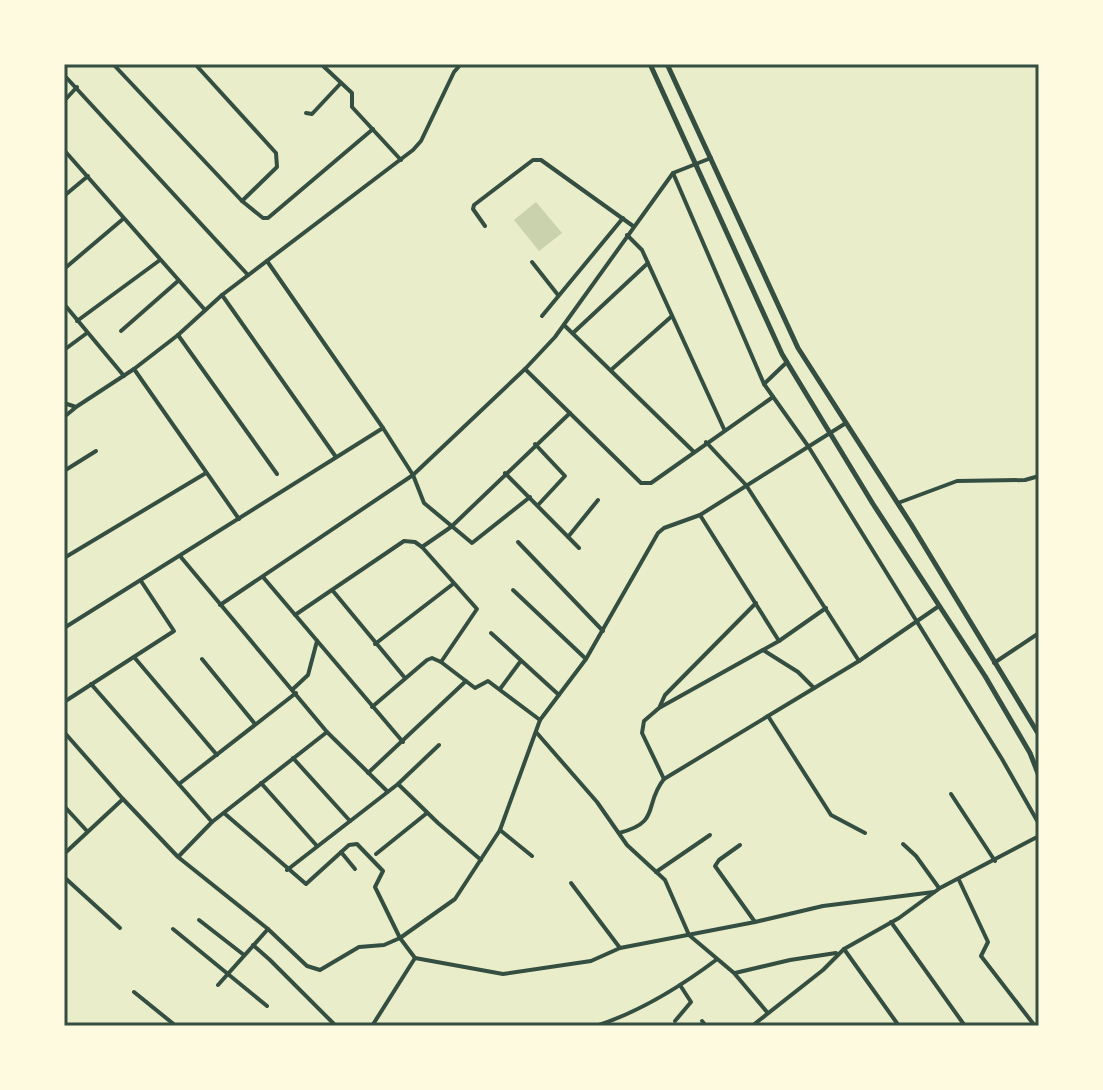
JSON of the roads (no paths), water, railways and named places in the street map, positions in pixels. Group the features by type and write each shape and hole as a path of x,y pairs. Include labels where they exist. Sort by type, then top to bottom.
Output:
{"main road":[{"path":"650,64 787,362 873,504 985,676 1030,753 1039,776"},
{"path":"667,64 798,348 1039,735"}],"street":[{"path":"195,64 276,153 277,167 242,201"},
{"path":"321,64 352,93 352,107 401,160"},
{"path":"64,417 134,369 222,295 401,160 421,141 454,72 461,64"},
{"path":"115,65 257,216 268,218 373,129"},
{"path":"64,75 248,275"},
{"path":"306,113 312,114 341,83"},
{"path":"64,101 77,87"},
{"path":"64,150 205,310"},
{"path":"220,605 413,475 525,369 564,325 673,173 711,158"},
{"path":"485,226 473,209 474,205 533,160 541,160 633,226"},
{"path":"673,173 764,384 808,446 1039,824"},
{"path":"64,196 88,176"},
{"path":"542,316 623,218"},
{"path":"64,269 123,219"},
{"path":"627,235 642,250 724,429"},
{"path":"77,321 160,260"},
{"path":"267,261 383,428 413,475 424,503 472,543 530,497"},
{"path":"532,262 558,295"},
{"path":"573,333 648,263"},
{"path":"121,331 178,281"},
{"path":"222,295 336,457"},
{"path":"64,304 124,376"},
{"path":"611,370 673,316"},
{"path":"564,325 693,451"},
{"path":"64,350 87,333"},
{"path":"178,335 277,474"},
{"path":"764,384 787,362"},
{"path":"134,369 239,519"},
{"path":"525,369 641,483 651,483 773,397"},
{"path":"64,403 76,407"},
{"path":"422,547 451,527 570,413"},
{"path":"65,736 178,857 314,970 320,970 359,947 384,945 400,938 455,899 481,860 500,830 540,720 586,659 658,533 700,515 846,423"},
{"path":"64,628 383,428"},
{"path":"706,442 746,485 859,661"},
{"path":"535,444 565,476 539,505"},
{"path":"64,471 96,451"},
{"path":"64,558 206,473"},
{"path":"505,473 579,548"},
{"path":"897,503 957,481 1025,480 1039,476"},
{"path":"568,537 598,500"},
{"path":"700,515 779,641"},
{"path":"295,615 404,541 415,542 477,609 441,662"},
{"path":"518,542 603,631"},
{"path":"179,556 327,732 387,791"},
{"path":"263,577 403,742"},
{"path":"64,702 174,631 141,581"},
{"path":"375,644 453,584"},
{"path":"513,590 586,659"},
{"path":"333,591 406,679"},
{"path":"659,708 665,695 756,603"},
{"path":"619,833 636,829 645,822 657,787 664,779 859,661 939,606"},
{"path":"664,779 642,733 644,721 659,708 779,641 826,608"},
{"path":"491,633 559,695"},
{"path":"994,663 1039,633"},
{"path":"179,784 294,691 308,675 317,641"},
{"path":"763,650 798,672 814,688"},
{"path":"134,657 217,755"},
{"path":"372,707 432,658 477,688 486,680 540,720"},
{"path":"202,659 255,724"},
{"path":"499,690 520,662"},
{"path":"368,773 466,681"},
{"path":"91,684 212,822"},
{"path":"768,716 831,815 865,833"},
{"path":"178,857 212,822 327,732"},
{"path":"536,732 597,802 627,845 670,889 689,935 734,973 767,1012"},
{"path":"287,870 398,784 439,745"},
{"path":"293,758 350,821"},
{"path":"261,783 317,846"},
{"path":"398,784 481,860"},
{"path":"951,794 995,861"},
{"path":"64,854 123,799"},
{"path":"64,806 87,832"},
{"path":"224,813 306,884 352,843 357,844 383,871 375,887 400,938 415,958 503,974 591,961 620,948 845,902 934,892"},
{"path":"376,854 427,813"},
{"path":"500,830 532,856"},
{"path":"656,872 710,835"},
{"path":"752,1026 823,970 844,949 891,922 940,888 1039,836"},
{"path":"903,844 940,888"},
{"path":"740,845 715,866 755,922"},
{"path":"341,852 355,869"},
{"path":"64,877 120,928"},
{"path":"959,880 988,942 981,956 1035,1026"},
{"path":"571,883 620,948"},
{"path":"199,920 244,955"},
{"path":"891,922 965,1026"},
{"path":"173,929 267,1006"},
{"path":"218,985 268,929"},
{"path":"253,945 336,1026"},
{"path":"844,949 899,1026"},
{"path":"734,973 838,953"},
{"path":"372,1026 415,958"},
{"path":"596,1026 644,1006 716,960"},
{"path":"675,1021 691,1002 680,985"},
{"path":"134,992 176,1026"}]}
